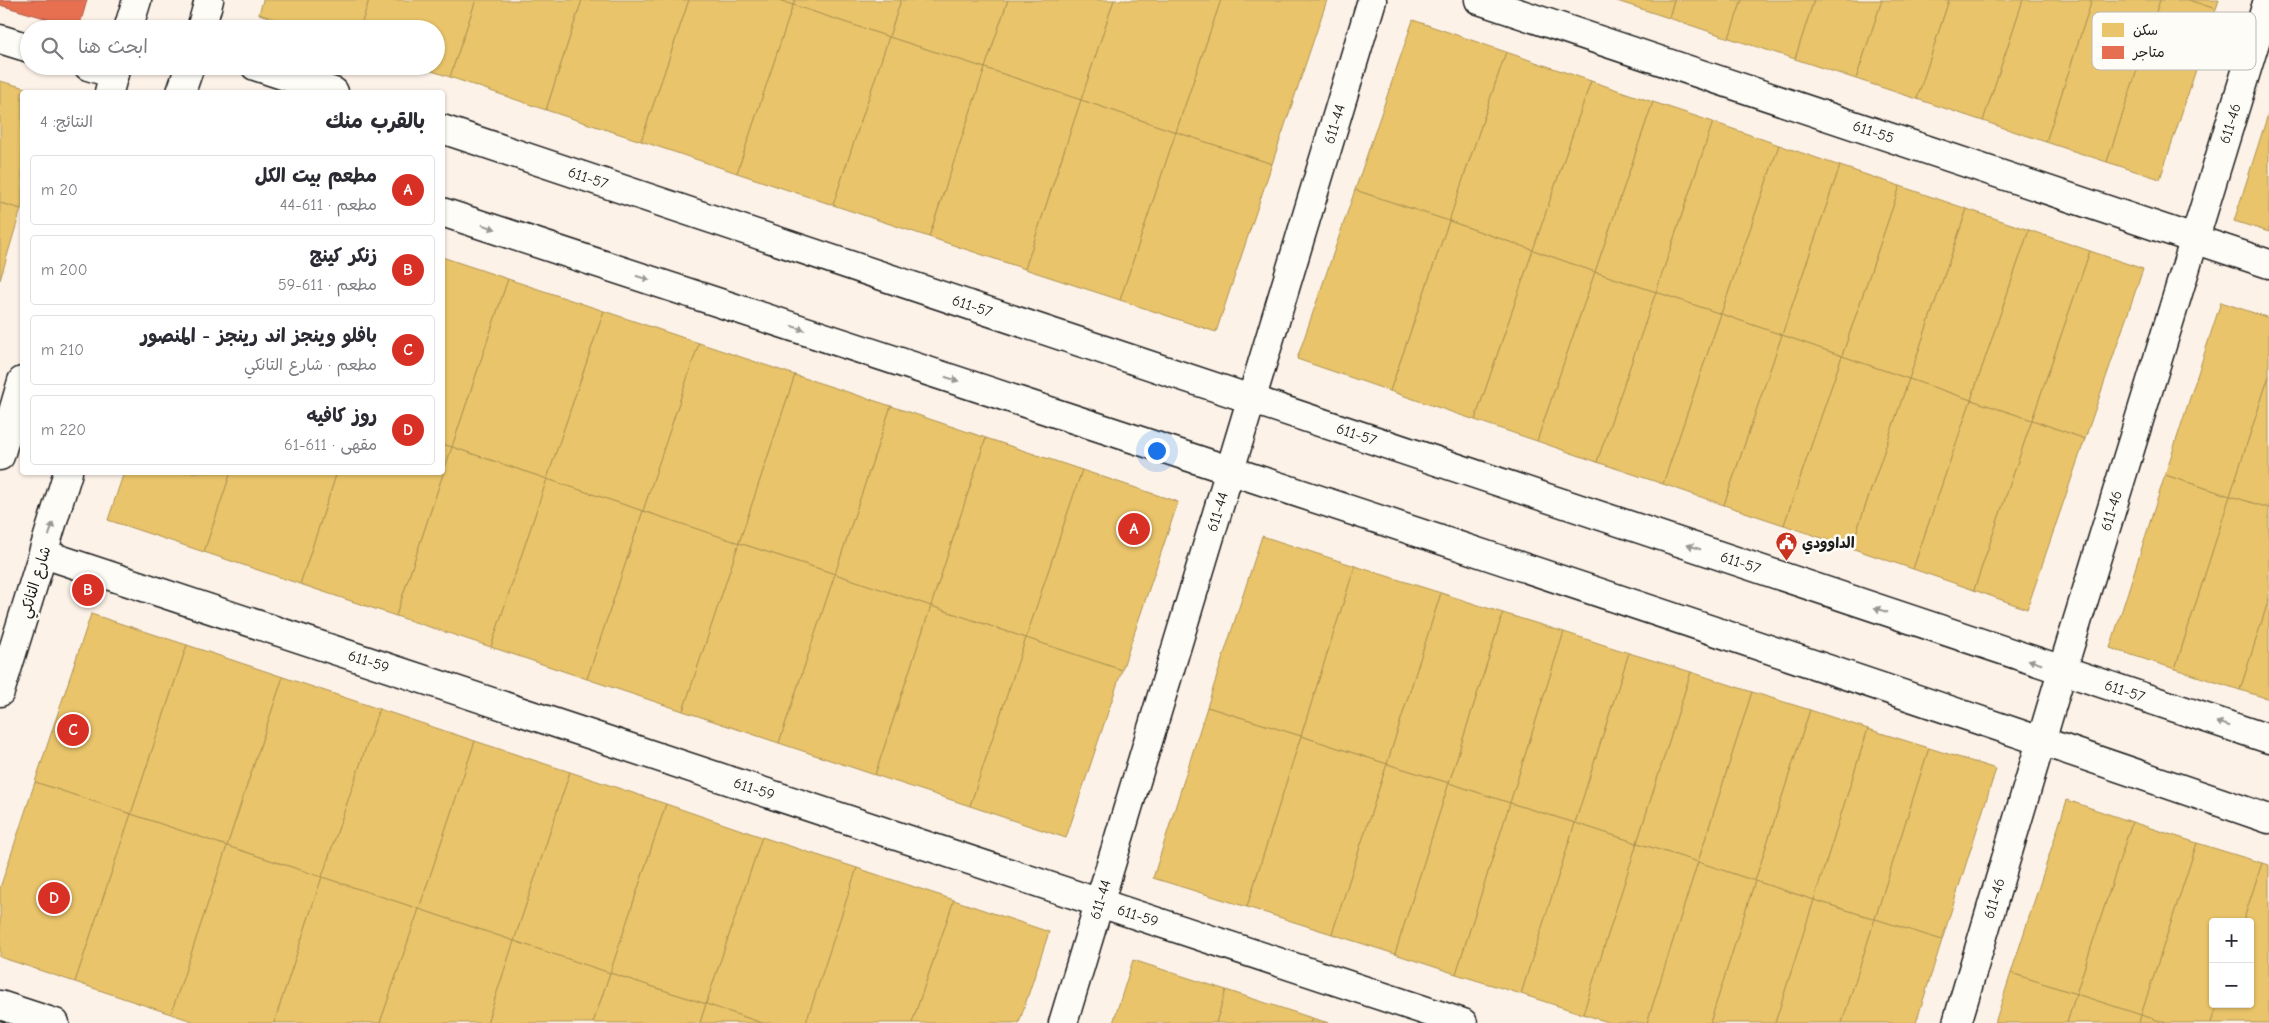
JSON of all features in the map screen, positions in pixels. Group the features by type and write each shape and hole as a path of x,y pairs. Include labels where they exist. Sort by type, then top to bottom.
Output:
{"street":[{"path":"131,20 137,0"},
{"path":"203,20 209,0"},
{"name":"611-44","path":"1063,1023 1372,0"},
{"name":"611-55","path":"1479,0 2269,264"},
{"name":"611-46","path":"2256,38 2268,0"},
{"path":"0,39 20,45"},
{"name":"611-46","path":"1958,1023 2041,740 2246,70"},
{"path":"182,90 187,75"},
{"path":"282,75 328,90"},
{"name":"611-57","path":"445,130 2269,739"},
{"path":"445,213 1230,470 2041,740 2269,819"},
{"path":"0,456 20,388"},
{"name":"شارع التانكي","path":"0,692 67,475"},
{"name":"611-59","path":"44,554 1098,904 1463,1023"},
{"path":"0,1005 55,1023"}],"building: سكن":[{"path":"263,0 369,0 363,20 277,20 259,14"},
{"path":"369,0 476,0 450,77 444,75 445,20 363,20"},
{"path":"476,0 582,0 546,110 450,77"},
{"path":"582,0 689,0 641,141 546,110"},
{"path":"689,0 779,0 793,5 737,173 641,141"},
{"path":"779,0 795,0 793,5"},
{"path":"795,0 901,0 889,37 793,5"},
{"path":"901,0 1008,0 985,68 889,37"},
{"path":"1008,0 1114,0 1081,100 985,68"},
{"path":"1114,0 1221,0 1176,132 1081,100"},
{"path":"1221,0 1327,0 1272,164 1176,132"},
{"path":"1614,0 1674,0 1669,18"},
{"path":"1674,0 1742,0 1729,38 1669,18"},
{"path":"1742,0 1814,0 1795,59 1729,38"},
{"path":"1814,0 1882,0 1856,79 1795,59"},
{"path":"1882,0 1949,0 1917,99 1856,79"},
{"path":"1949,0 2023,0 1983,121 1917,99"},
{"path":"2023,0 2092,0 2046,142 1983,121"},
{"path":"2092,0 2160,0 2156,12 2092,12 2092,70 2137,70 2107,162 2046,142"},
{"path":"2160,0 2189,0 2216,9 2215,12 2156,12"},
{"path":"2189,0 2219,0 2216,9"},
{"path":"793,5 889,37 833,205 737,173"},
{"path":"1413,20 1506,52 1449,221 1355,190"},
{"path":"889,37 985,68 929,237 833,205"},
{"path":"1506,52 1591,81 1533,250 1449,221"},
{"path":"985,68 1081,100 1025,269 929,237"},
{"path":"2137,70 2196,70 2160,179 2107,162"},
{"path":"0,81 33,90 20,90 20,209 0,203"},
{"path":"1591,81 1653,102 1595,272 1533,250"},
{"path":"1081,100 1176,132 1120,300 1025,269"},
{"path":"1653,102 1713,122 1656,292 1595,272"},
{"path":"2269,111 2269,232 2234,221"},
{"path":"1713,122 1779,145 1721,314 1656,292"},
{"path":"1176,132 1272,164 1216,332 1120,300"},
{"path":"1779,145 1840,166 1782,335 1721,314"},
{"path":"1840,166 1900,186 1842,356 1782,335"},
{"path":"1900,186 1967,209 1909,379 1842,356"},
{"path":"1355,190 1449,221 1390,391 1297,359"},
{"path":"0,203 20,209 20,212 0,280"},
{"path":"1967,209 2029,230 1971,400 1909,379"},
{"path":"1449,221 1533,250 1475,420 1390,391"},
{"path":"2029,230 2090,251 2032,420 1971,400"},
{"path":"1533,250 1595,272 1537,441 1475,420"},
{"path":"2090,251 2143,269 2085,439 2032,420"},
{"path":"445,258 508,279 452,447 445,445"},
{"path":"1595,272 1656,292 1597,462 1537,441"},
{"path":"508,279 604,311 547,479 452,447"},
{"path":"1656,292 1721,314 1663,484 1597,462"},
{"path":"2221,302 2269,318 2269,376 2230,496 2165,475"},
{"path":"604,311 699,343 643,511 547,479"},
{"path":"1721,314 1782,335 1724,505 1663,484"},
{"path":"1782,335 1842,356 1784,525 1724,505"},
{"path":"699,343 795,375 739,543 643,511"},
{"path":"1842,356 1909,379 1851,548 1784,525"},
{"path":"795,375 891,406 835,574 739,543"},
{"path":"2269,376 2269,508 2230,496"},
{"path":"1909,379 1971,400 1913,569 1851,548"},
{"path":"1971,400 2032,420 1974,590 1913,569"},
{"path":"891,406 986,438 931,606 835,574"},
{"path":"2032,420 2085,439 2027,609 1974,590"},
{"path":"986,438 1082,470 1026,638 931,606"},
{"path":"445,445 452,447 445,468"},
{"path":"452,447 547,479 491,647 396,616 443,475 445,475 445,468"},
{"path":"1082,470 1178,502 1122,670 1026,638"},
{"path":"123,475 230,475 204,552 108,520"},
{"path":"230,475 336,475 300,584 204,552"},
{"path":"336,475 443,475 396,616 300,584"},
{"path":"2165,475 2230,496 2175,669 2110,648"},
{"path":"547,479 643,511 587,679 491,647"},
{"path":"2230,496 2269,508 2269,599 2240,690 2175,669"},
{"path":"643,511 739,543 683,711 587,679"},
{"path":"1262,536 1355,566 1301,736 1207,707"},
{"path":"739,543 835,574 779,743 683,711"},
{"path":"1355,566 1441,593 1387,764 1301,736"},
{"path":"835,574 931,606 875,775 779,743"},
{"path":"1441,593 1503,613 1449,783 1387,764"},
{"path":"2269,599 2269,699 2240,690"},
{"path":"931,606 1026,638 970,806 875,775"},
{"path":"1503,613 1564,632 1510,803 1449,783"},
{"path":"91,614 187,645 131,814 35,782"},
{"path":"1564,632 1629,653 1575,823 1510,803"},
{"path":"1026,638 1122,670 1066,838 970,806"},
{"path":"187,645 283,677 227,846 131,814"},
{"path":"1629,653 1691,672 1637,843 1575,823"},
{"path":"1691,672 1752,692 1698,862 1637,843"},
{"path":"283,677 379,709 322,877 227,846"},
{"path":"1752,692 1810,710 1755,881 1698,862"},
{"path":"1207,707 1301,736 1247,907 1153,878"},
{"path":"379,709 475,741 419,909 322,877"},
{"path":"1810,710 1868,729 1814,900 1755,881"},
{"path":"1868,729 1929,748 1875,919 1814,900"},
{"path":"1301,736 1387,764 1332,934 1247,907"},
{"path":"475,741 570,772 514,941 419,909"},
{"path":"1929,748 1996,769 1942,940 1875,919"},
{"path":"1387,764 1449,783 1395,954 1332,934"},
{"path":"570,772 666,804 610,973 514,941"},
{"path":"35,782 131,814 75,982 0,957 0,888"},
{"path":"1449,783 1510,803 1456,974 1395,954"},
{"path":"2067,800 2132,822 2076,994 2011,973"},
{"path":"1510,803 1575,823 1521,994 1456,974"},
{"path":"666,804 762,837 706,1004 610,973"},
{"path":"131,814 227,846 171,1014 75,982"},
{"path":"2132,822 2197,843 2141,1015 2076,994"},
{"path":"1575,823 1637,843 1583,1014 1521,994"},
{"path":"762,837 857,868 806,1023 762,1023 706,1004"},
{"path":"1637,843 1698,862 1647,1023 1611,1023 1583,1014"},
{"path":"2197,843 2262,863 2244,918 2209,918 2209,1008 2216,1008 2211,1023 2166,1023 2141,1015"},
{"path":"227,846 322,877 274,1023 198,1023 171,1014"},
{"path":"1698,862 1755,881 1710,1023 1647,1023"},
{"path":"2262,863 2269,865 2269,1023 2211,1023 2216,1008 2254,1008 2254,918 2244,918"},
{"path":"857,868 954,900 912,1023 806,1023"},
{"path":"322,877 419,909 380,1023 274,1023"},
{"path":"1755,881 1814,900 1775,1023 1710,1023"},
{"path":"954,900 1049,932 1019,1023 912,1023"},
{"path":"1814,900 1875,919 1842,1023 1775,1023"},
{"path":"419,909 514,941 487,1023 380,1023"},
{"path":"1875,919 1942,940 1916,1023 1842,1023"},
{"path":"514,941 610,973 593,1023 487,1023"},
{"path":"1133,960 1226,990 1216,1023 1113,1023"},
{"path":"610,973 706,1004 700,1023 593,1023"},
{"path":"2011,973 2076,994 2067,1023 1995,1023"},
{"path":"1226,990 1312,1018 1310,1023 1216,1023"},
{"path":"2076,994 2141,1015 2139,1023 2067,1023"},
{"path":"706,1004 762,1023 700,1023"},
{"path":"2141,1015 2166,1023 2139,1023"},
{"path":"1312,1018 1329,1023 1310,1023"}],"building: متاجر":[{"path":"0,0 87,0 81,20 52,20 0,5"}],"place":[{"name":"مطعم بيت الكل","path":"1134,529"},
{"name":"الداوودي","path":"1786,562"},
{"name":"زنكر كينج","path":"88,590"},
{"name":"بافلو وينجز اند رينجز - المنصور","path":"73,730"},
{"name":"روز كافيه","path":"54,898"}]}
